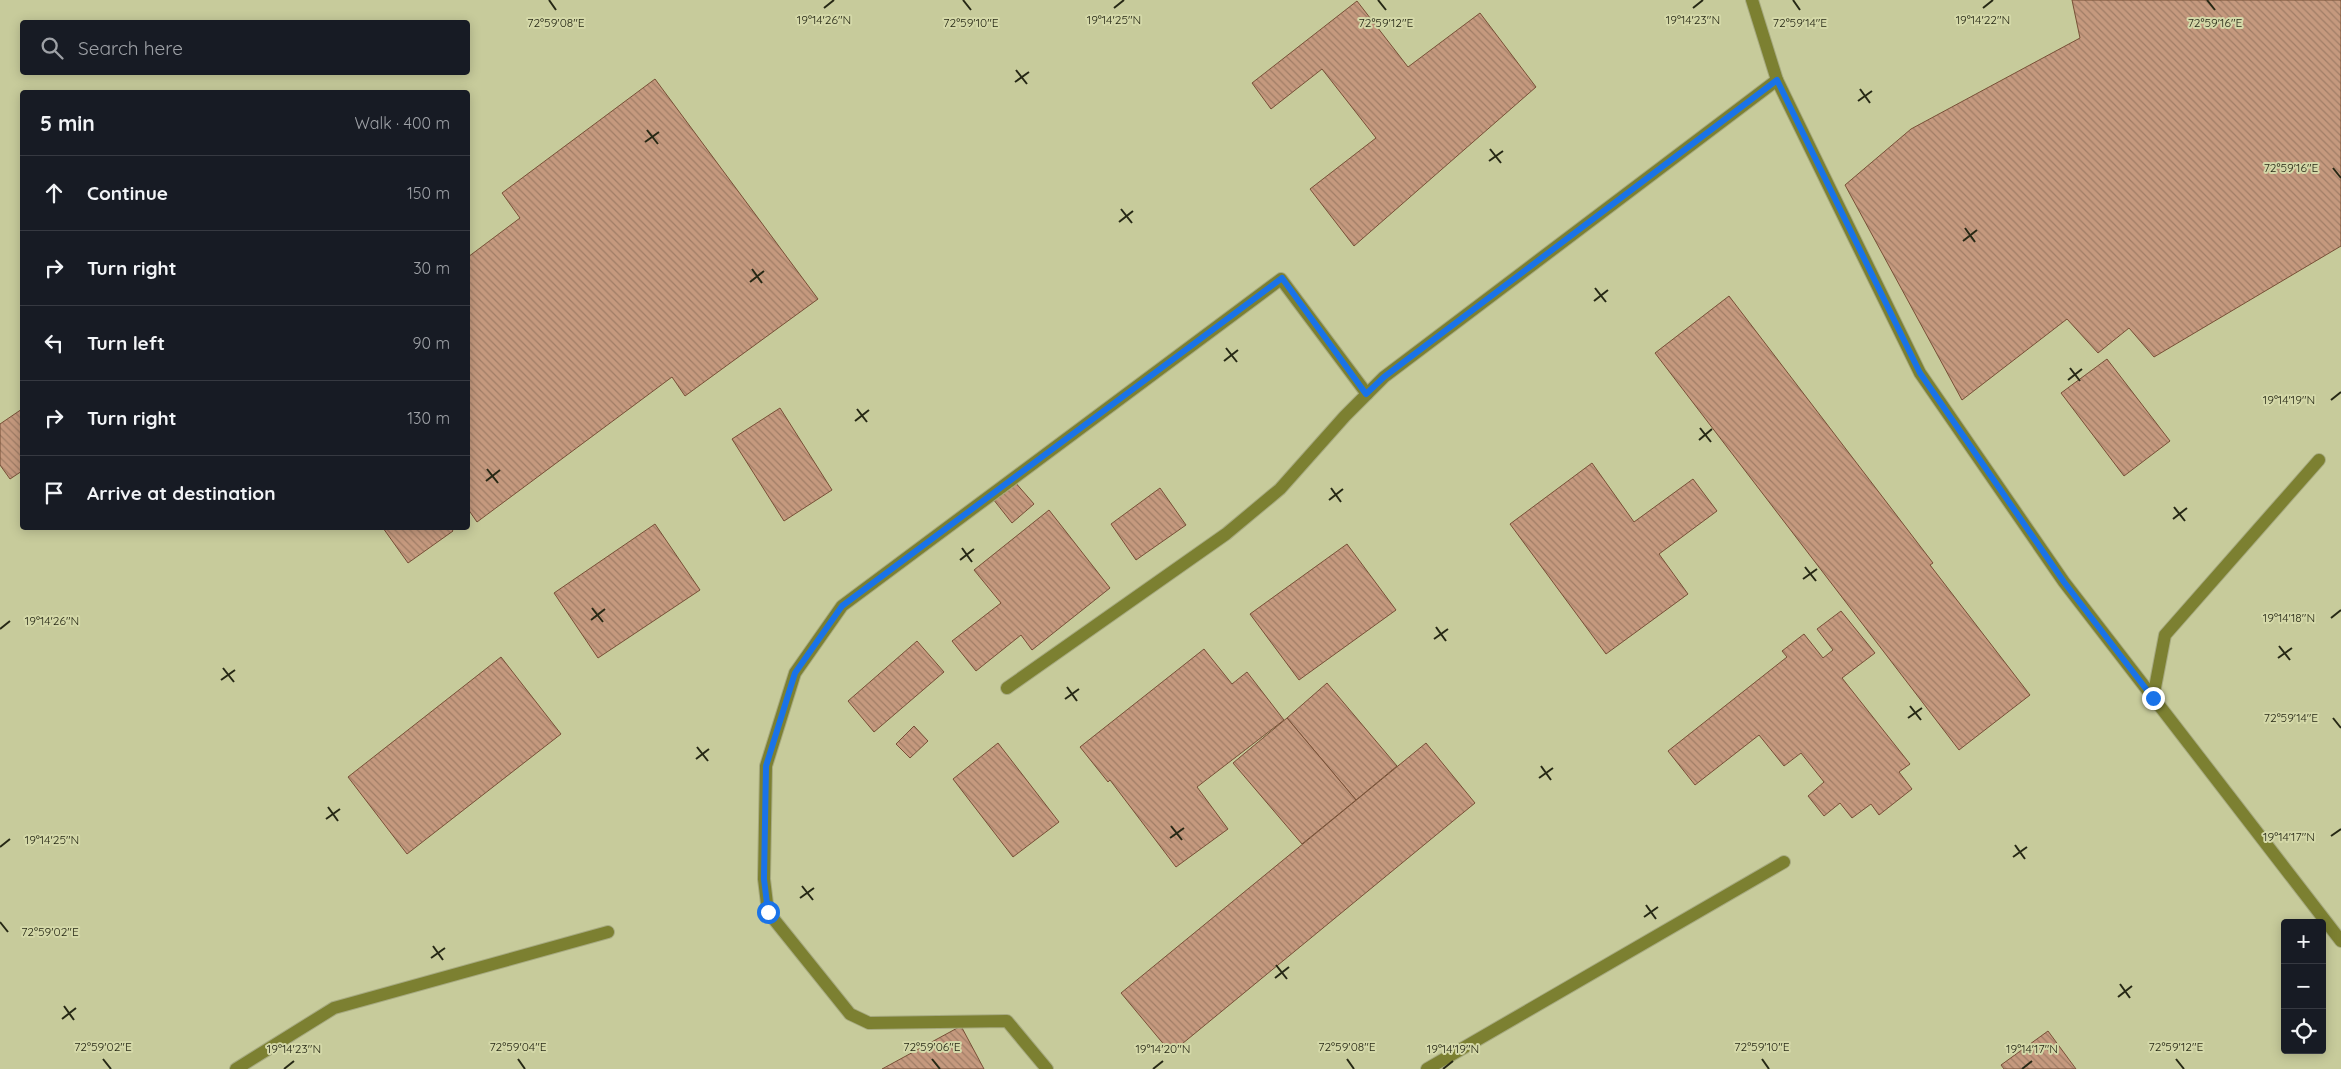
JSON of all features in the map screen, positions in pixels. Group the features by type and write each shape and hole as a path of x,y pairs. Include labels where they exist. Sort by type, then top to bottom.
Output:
{"street":[{"path":"1752,0 1777,80 1920,373 2064,582 2341,940"},
{"path":"1007,688 1226,534 1280,489 1344,416 1384,377 1777,80"},
{"path":"1047,1069 1007,1021 869,1023 850,1014 768,912 764,879 766,766 795,673 842,606 1282,278 1366,394"},
{"path":"2153,698 2165,634 2319,460"},
{"path":"1427,1069 1784,862"},
{"path":"236,1069 334,1008 608,932"}],"building":[{"path":"2072,0 2341,0 2341,246 2154,357 2129,328 2098,353 2067,319 1962,400 1845,185 1911,129 2080,38"},
{"path":"1357,1 1408,67 1480,13 1536,87 1354,246 1310,189 1376,138 1322,69 1271,109 1252,83"},
{"path":"655,79 818,299 685,396 672,377 477,522 470,512 470,256 520,218 502,193"},
{"path":"1729,296 1933,563 1930,565 2030,695 1959,750 1655,353"},
{"path":"2107,359 2170,441 2124,476 2061,393"},
{"path":"780,408 832,490 784,521 732,439"},
{"path":"20,410 20,472 10,479 0,465 0,424"},
{"path":"1592,463 1634,522 1693,479 1717,511 1659,554 1688,594 1606,654 1510,524"},
{"path":"1014,481 1034,504 1012,523 993,499"},
{"path":"1160,488 1186,525 1136,560 1111,524"},
{"path":"1049,510 1110,588 1032,650 1021,635 976,671 952,641 1001,603 974,570"},
{"path":"655,524 700,590 598,658 554,593"},
{"path":"384,530 452,530 453,531 408,563"},
{"path":"1347,544 1396,610 1299,680 1250,614"},
{"path":"1841,611 1875,653 1842,678 1910,764 1899,772 1912,789 1879,815 1871,804 1852,818 1840,803 1824,816 1808,796 1824,782 1801,753 1784,766 1759,735 1695,785 1668,751 1787,657 1782,651 1804,634 1823,658 1833,650 1817,629"},
{"path":"917,641 944,672 874,732 848,701"},
{"path":"1204,649 1232,684 1247,672 1284,720 1197,787 1228,829 1176,867 1110,780 1108,782 1080,747"},
{"path":"501,657 561,734 407,854 348,777"},
{"path":"1327,683 1397,766 1356,800 1287,718"},
{"path":"1287,718 1356,800 1302,844 1233,763"},
{"path":"914,726 928,741 910,758 896,744"},
{"path":"998,743 1059,822 1013,857 953,779"},
{"path":"1426,743 1475,803 1171,1053 1121,993"},
{"path":"961,1026 984,1069 882,1069"},
{"path":"2048,1031 2076,1069 2004,1069 2001,1065"}],"route":[{"path":"768,912 764,879 766,766 795,673 842,606 1282,278 1366,394 1384,377 1777,80 1920,373 2064,582 2153,698"}]}
